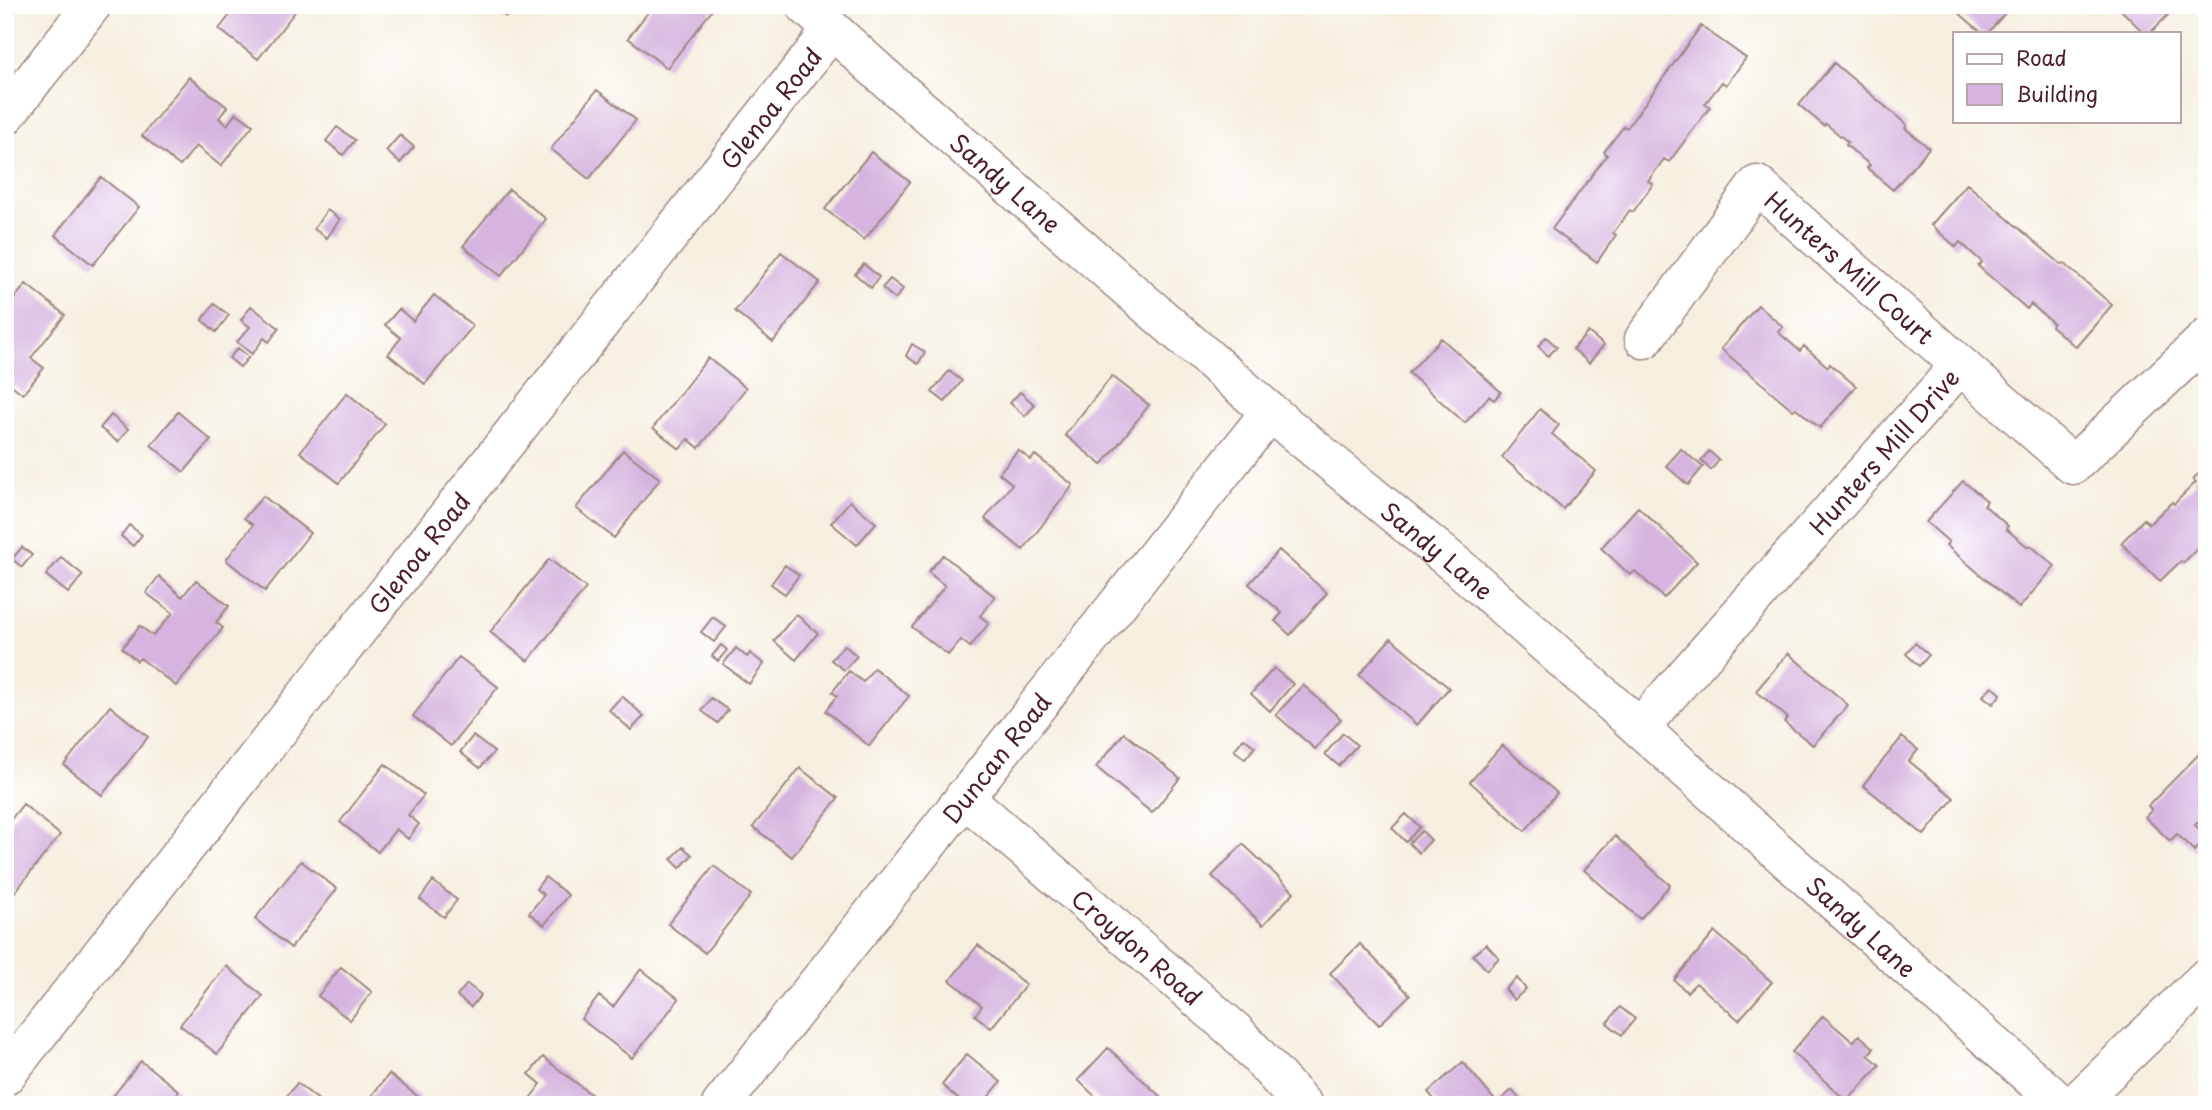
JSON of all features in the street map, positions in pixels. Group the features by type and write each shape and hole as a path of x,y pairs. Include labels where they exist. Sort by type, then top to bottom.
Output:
{"street":[{"path":"5,116 92,5"},
{"name":"Sandy Lane","path":"818,17 1270,412 1467,574 2062,1105"},
{"name":"Glenoa Road","path":"5,1076 818,17"},
{"name":"Hunters Mill Court","path":"1644,339 1757,186 1960,365"},
{"name":"Hunters Mill Drive","path":"1640,727 1960,365 2073,465 2207,338"},
{"name":"Duncan Road","path":"721,1105 1270,412"},
{"name":"Croydon Road","path":"964,797 1236,1032 1303,1105"},
{"path":"2074,1105 2206,978"}],"building":[{"path":"238,5 300,5 258,59 219,29"},
{"path":"502,5 514,6 506,17 497,11"},
{"path":"654,5 708,5 713,9 667,68 628,38"},
{"path":"1950,5 2012,5 1989,32 1981,32"},
{"path":"2116,5 2178,5 2151,32 2143,32"},
{"path":"1701,26 1746,58 1726,85 1722,82 1705,104 1710,107 1669,162 1664,159 1648,181 1653,184 1633,212 1630,210 1613,233 1616,235 1597,262 1552,229 1607,155 1604,152 1624,126 1627,128"},
{"path":"1834,63 1907,125 1905,128 1929,148 1893,190 1867,168 1870,165 1846,145 1848,142 1799,105"},
{"path":"189,77 227,107 219,118 227,125 236,113 253,125 221,166 196,146 180,166 142,136"},
{"path":"597,90 636,120 589,179 551,149"},
{"path":"337,127 355,140 343,155 326,141"},
{"path":"400,135 414,147 400,163 386,151"},
{"path":"871,152 910,182 864,240 825,209"},
{"path":"101,177 139,207 93,265 55,235"},
{"path":"1967,184 2112,305 2076,347 2031,304 2027,309 1978,266 1982,262 1960,242 1956,247 1931,225"},
{"path":"509,189 546,219 501,276 463,246"},
{"path":"327,210 340,219 327,238 314,229"},
{"path":"781,252 820,282 773,342 735,311"},
{"path":"864,264 879,277 871,288 855,274"},
{"path":"890,279 903,289 895,299 882,288"},
{"path":"26,284 65,315 31,358 44,368 23,394 5,380 5,310"},
{"path":"434,295 473,326 425,384 388,354 401,338 385,325 399,309 413,321"},
{"path":"214,304 229,315 216,332 202,320"},
{"path":"1758,305 1783,327 1778,332 1800,351 1804,346 1856,386 1820,428 1796,408 1793,410 1721,349"},
{"path":"251,306 279,328 269,342 264,338 252,354 237,342 250,327 241,320"},
{"path":"1588,332 1604,345 1589,363 1573,349"},
{"path":"1546,337 1557,347 1548,356 1538,346"},
{"path":"1441,338 1501,392 1494,400 1489,396 1465,423 1409,373"},
{"path":"912,344 925,352 918,364 906,356"},
{"path":"238,348 249,357 240,367 229,358"},
{"path":"708,358 746,388 699,448 688,439 680,449 653,428"},
{"path":"949,371 962,381 945,402 932,392"},
{"path":"1112,376 1149,405 1102,465 1065,435"},
{"path":"1020,392 1035,405 1025,416 1010,403"},
{"path":"347,393 385,424 339,483 300,452"},
{"path":"1540,409 1559,425 1552,434 1596,471 1563,509 1502,457"},
{"path":"178,412 211,440 184,472 151,445"},
{"path":"111,415 128,429 118,442 100,428"},
{"path":"1681,449 1703,467 1688,485 1666,466"},
{"path":"623,450 660,479 614,538 576,508"},
{"path":"1018,450 1031,460 1035,455 1073,485 1023,550 985,519 1012,484 999,473"},
{"path":"1709,451 1719,460 1711,470 1701,461"},
{"path":"2207,466 2207,539 2160,581 2121,543 2144,519 2149,524 2172,502 2174,504 2196,482 2193,479"},
{"path":"1963,481 1987,501 1984,505 2008,526 2006,529 2055,566 2019,608 1946,545 1949,542 1926,522"},
{"path":"263,496 310,533 265,591 226,560 253,525 244,518"},
{"path":"850,501 876,523 857,545 831,523"},
{"path":"1638,507 1697,562 1664,598 1635,571 1630,575 1601,548"},
{"path":"129,525 142,535 133,546 121,536"},
{"path":"22,547 32,555 22,567 12,559"},
{"path":"1279,550 1327,593 1290,635 1275,621 1282,613 1249,584"},
{"path":"943,555 995,597 980,616 989,623 970,647 961,640 948,655 912,627 945,586 928,572"},
{"path":"61,557 83,575 68,593 46,575"},
{"path":"549,559 586,588 528,661 490,632"},
{"path":"785,565 799,575 785,594 771,584"},
{"path":"159,576 182,597 196,580 229,606 216,622 223,628 176,686 140,658 137,661 122,648 140,626 153,636 173,613 146,593"},
{"path":"796,614 818,633 796,660 774,641"},
{"path":"713,617 726,627 714,642 701,632"},
{"path":"1391,638 1449,688 1417,725 1359,675"},
{"path":"1915,643 1929,655 1919,666 1906,654"},
{"path":"721,645 727,650 718,661 712,656"},
{"path":"844,645 857,656 844,670 831,660"},
{"path":"736,648 747,657 750,653 764,664 749,684 723,664"},
{"path":"1788,653 1848,705 1813,745 1784,722 1788,718 1756,691"},
{"path":"459,657 498,687 451,746 413,716"},
{"path":"874,668 909,696 869,746 826,711 837,696 832,692 849,671 863,682"},
{"path":"1274,668 1293,684 1270,711 1251,694"},
{"path":"1303,685 1341,719 1315,749 1276,715"},
{"path":"1992,686 2001,694 1993,704 1983,696"},
{"path":"622,696 644,716 631,730 609,710"},
{"path":"711,698 728,710 718,723 702,711"},
{"path":"110,706 148,737 102,795 64,765"},
{"path":"1124,733 1180,778 1152,813 1096,767"},
{"path":"1343,733 1357,745 1339,766 1325,754"},
{"path":"473,736 494,752 480,768 460,752"},
{"path":"1902,737 1918,750 1909,761 1954,798 1924,835 1863,785"},
{"path":"1244,738 1255,747 1245,759 1234,750"},
{"path":"1502,745 1557,793 1525,831 1470,782"},
{"path":"2201,752 2207,758 2207,832 2197,822 2195,825 2207,838 2194,851 2177,834 2170,841 2145,817 2152,810 2148,806"},
{"path":"385,764 424,795 408,815 419,824 408,839 396,829 378,852 340,822"},
{"path":"800,768 838,798 792,857 753,827"},
{"path":"23,804 60,835 15,892 5,884 5,827"},
{"path":"1406,814 1420,827 1406,842 1392,828"},
{"path":"1422,831 1431,840 1419,853 1409,843"},
{"path":"1615,836 1670,885 1640,919 1584,870"},
{"path":"1243,844 1294,892 1263,925 1212,876"},
{"path":"683,847 692,855 680,868 671,859"},
{"path":"301,861 337,889 291,948 255,919"},
{"path":"714,866 751,895 705,953 668,924"},
{"path":"545,877 568,895 544,925 529,913 544,895 536,889"},
{"path":"433,881 457,900 444,917 420,899"},
{"path":"1715,932 1772,982 1739,1020 1696,983 1687,992 1674,980"},
{"path":"1360,944 1410,995 1379,1025 1330,973"},
{"path":"1486,944 1499,958 1487,970 1473,955"},
{"path":"978,945 1026,985 991,1028 975,1015 982,1006 950,980"},
{"path":"226,966 263,996 217,1054 180,1025"},
{"path":"341,967 372,992 350,1020 318,996"},
{"path":"641,969 679,999 632,1058 581,1019 599,996 613,1007"},
{"path":"1517,978 1526,989 1514,1000 1505,989"},
{"path":"467,984 481,995 471,1007 457,996"},
{"path":"1620,1007 1635,1019 1622,1035 1607,1023"},
{"path":"1823,1016 1853,1042 1859,1035 1874,1048 1868,1055 1880,1065 1847,1101 1792,1052"},
{"path":"1108,1048 1161,1097 1153,1105 1104,1105 1078,1080"},
{"path":"967,1054 1001,1082 982,1105 965,1105 942,1085"},
{"path":"543,1057 593,1096 586,1105 525,1105 541,1084 529,1074"},
{"path":"141,1061 179,1091 168,1105 106,1105"},
{"path":"1463,1062 1497,1103 1512,1090 1524,1105 1439,1105 1428,1092"},
{"path":"389,1074 425,1102 423,1105 364,1105"},
{"path":"297,1083 325,1105 280,1105"}]}
